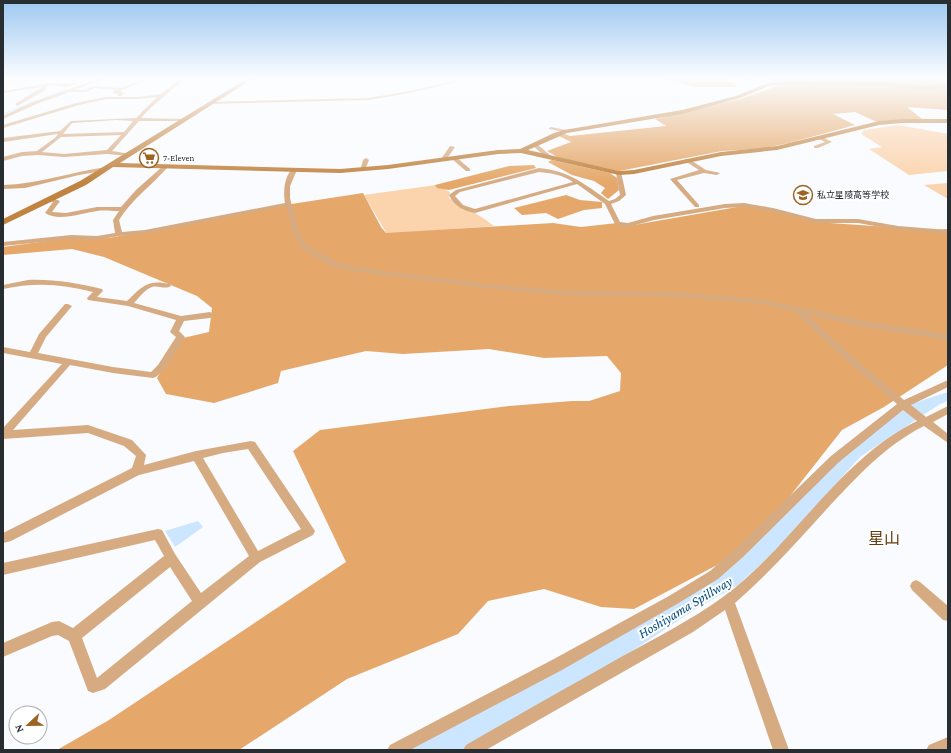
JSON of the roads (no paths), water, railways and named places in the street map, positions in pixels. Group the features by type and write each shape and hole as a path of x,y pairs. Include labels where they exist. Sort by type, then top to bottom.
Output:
{"street":[{"path":"3,118 14,113"},
{"path":"3,127 49,113"},
{"path":"108,152 142,113"},
{"path":"3,222 52,200 110,167 194,113"},
{"path":"521,151 564,131 676,113"},
{"path":"38,153 51,144 61,134 75,117 73,116"},
{"path":"71,122 137,119 184,120"},
{"path":"3,187 25,186 110,167 362,170 388,168 444,159 484,156 504,151 521,151 606,171 619,173 634,172 720,154 776,148 879,123 947,122"},
{"path":"551,128 564,131"},
{"path":"3,140 61,134 124,133"},
{"path":"816,147 829,142 819,137"},
{"path":"535,145 549,157"},
{"path":"444,159 452,147"},
{"path":"3,158 22,154 38,153 48,156 108,152 129,155"},
{"path":"454,158 468,170"},
{"path":"362,170 366,160"},
{"path":"687,160 704,171 716,173"},
{"path":"119,234 116,220 122,209 140,188 164,167"},
{"path":"294,170 288,186 289,204 296,233 304,247 334,264 360,270 486,286 567,293 663,294 750,300 864,324 948,337"},
{"path":"578,182 475,210 468,210 454,200 452,195 458,191 539,170 553,171 570,177 578,182 608,203 617,223 628,225 652,218 725,206 744,205 774,210 816,221 858,221 898,228 948,232"},
{"path":"697,206 673,179 704,171"},
{"path":"608,203 617,200 623,195 619,173"},
{"path":"52,200 56,201 48,213 66,215 97,209 122,209"},
{"path":"3,244 71,236 97,238 119,234 145,232 289,204"},
{"path":"3,287 27,282 73,283 99,291 91,298 128,304 181,319 210,315"},
{"path":"128,304 148,285 156,283 166,286"},
{"path":"33,356 42,336 68,306"},
{"path":"796,309 826,338 948,439"},
{"path":"3,350 113,370 152,375 159,370 181,337 174,332 181,319"},
{"path":"3,444 6,435 69,361"},
{"path":"396,750 557,665 673,600 714,575 744,548 835,459 904,404 948,383"},
{"path":"471,750 688,627 728,601 759,574 855,472 902,433 948,410"},
{"path":"6,435 88,429 128,443 141,455 137,471"},
{"path":"3,650 59,628 74,636 92,686 100,684 256,558 309,530 251,445 196,455 137,471 4,539"},
{"path":"196,455 256,558"},
{"path":"3,569 158,534 171,558 200,602"},
{"path":"74,636 171,558"},
{"path":"916,586 948,615"},
{"path":"728,601 782,750"},
{"path":"934,750 948,745"}],"water":[{"name":"Hoshiyama Spillway","path":"948,392 948,401 940,404 860,457 834,486 810,519 738,585 694,610 622,658 466,750 405,750 715,579 839,459 885,422 914,403"},
{"path":"198,521 203,527 175,547 165,531"}],"place":[{"name":"7-Eleven","path":"149,158"},
{"name":"私立星陵高等学校","path":"803,195"}],"district":[{"name":"星山","path":"884,538"}]}
